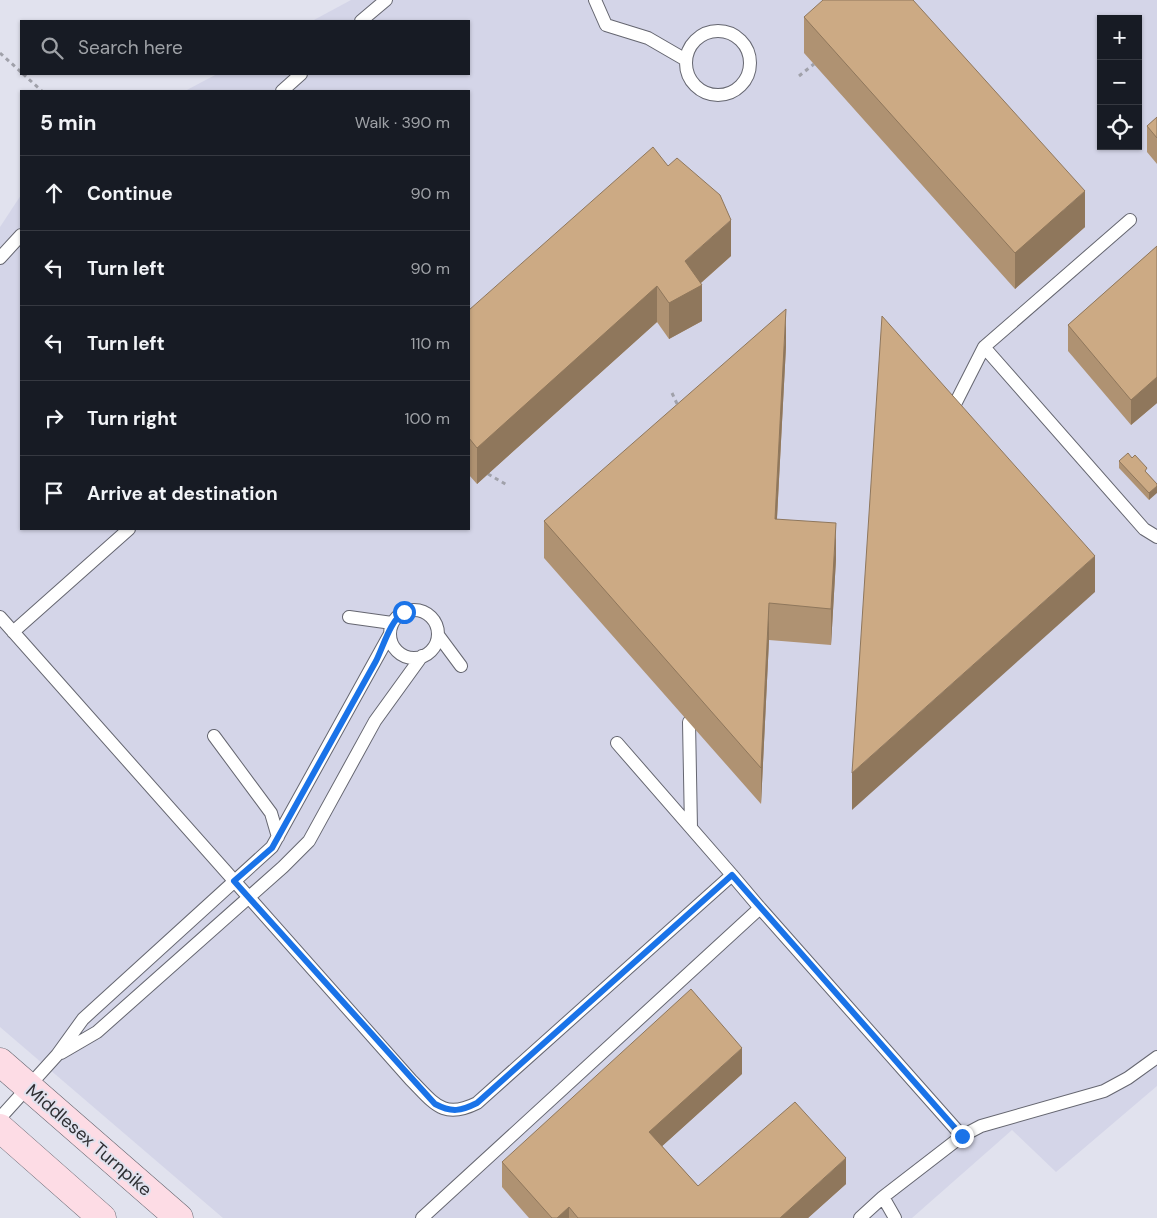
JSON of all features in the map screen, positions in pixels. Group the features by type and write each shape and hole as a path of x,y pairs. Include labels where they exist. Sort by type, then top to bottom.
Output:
{"main road":[{"name":"Middlesex Turnpike","path":"0,1062 179,1218"},
{"path":"0,1128 102,1218"}],"lane":[{"path":"362,20 386,0"},
{"path":"595,0 606,25 648,38 686,60 690,80 706,94 717,96 737,90 749,73 748,51 734,35 725,31 714,31 704,34 695,41 686,60"},
{"path":"283,90 300,75"},
{"path":"945,424 984,347 1130,220"},
{"path":"0,258 20,235"},
{"path":"984,347 1144,529 1157,537"},
{"path":"13,632 128,530"},
{"path":"0,1118 57,1055 82,1019 272,848 391,628 404,612 420,610 433,619 438,635 461,666"},
{"path":"0,617 411,1080 435,1104 449,1111 463,1110 477,1103 732,875"},
{"path":"349,617 391,628"},
{"path":"391,628 391,642 400,653 407,657 422,656"},
{"path":"57,1055 97,1032 248,896 283,867 309,841 375,720 422,656 433,648 438,635"},
{"path":"689,722 691,828"},
{"path":"214,736 271,813 278,837"},
{"path":"617,743 962,1136"},
{"path":"422,1218 760,908"},
{"path":"860,1218 883,1197 962,1136 990,1123 1104,1091 1128,1078 1157,1057"},
{"path":"883,1197 895,1218"}],"path":[{"path":"0,53 20,71"},
{"path":"799,76 814,64"},
{"path":"24,75 41,90"},
{"path":"672,392 683,415"},
{"path":"488,474 507,485"}],"shaded area":[{"path":"351,0 1157,0 1157,1086 1056,1172 1012,1130 912,1218 223,1218 0,1027 0,227 20,197 20,530 470,530 470,90 187,90 215,75 470,75 470,20 314,20"}],"building":[{"path":"823,0 913,0 1085,191 1015,253 804,17"},
{"path":"1157,117 1157,138 1147,126"},
{"path":"653,147 668,166 677,158 720,195 731,220 685,261 702,285 669,303 657,286 477,448 470,439 470,309"},
{"path":"1157,246 1157,377 1131,400 1068,325"},
{"path":"786,309 775,519 836,523 831,609 769,603 761,768 544,521"},
{"path":"882,316 1095,556 852,773"},
{"path":"1128,453 1132,458 1135,455 1147,468 1145,471 1157,484 1149,493 1119,461"},
{"path":"691,989 742,1048 649,1132 698,1186 795,1102 846,1158 780,1218 578,1218 569,1207 557,1218 552,1218 502,1162"}],"route":[{"path":"404,612 397,616 392,623 390,634 376,661 327,745 300,799 272,848 234,881 411,1080 435,1104 449,1111 463,1110 477,1103 732,875 962,1136"}]}
